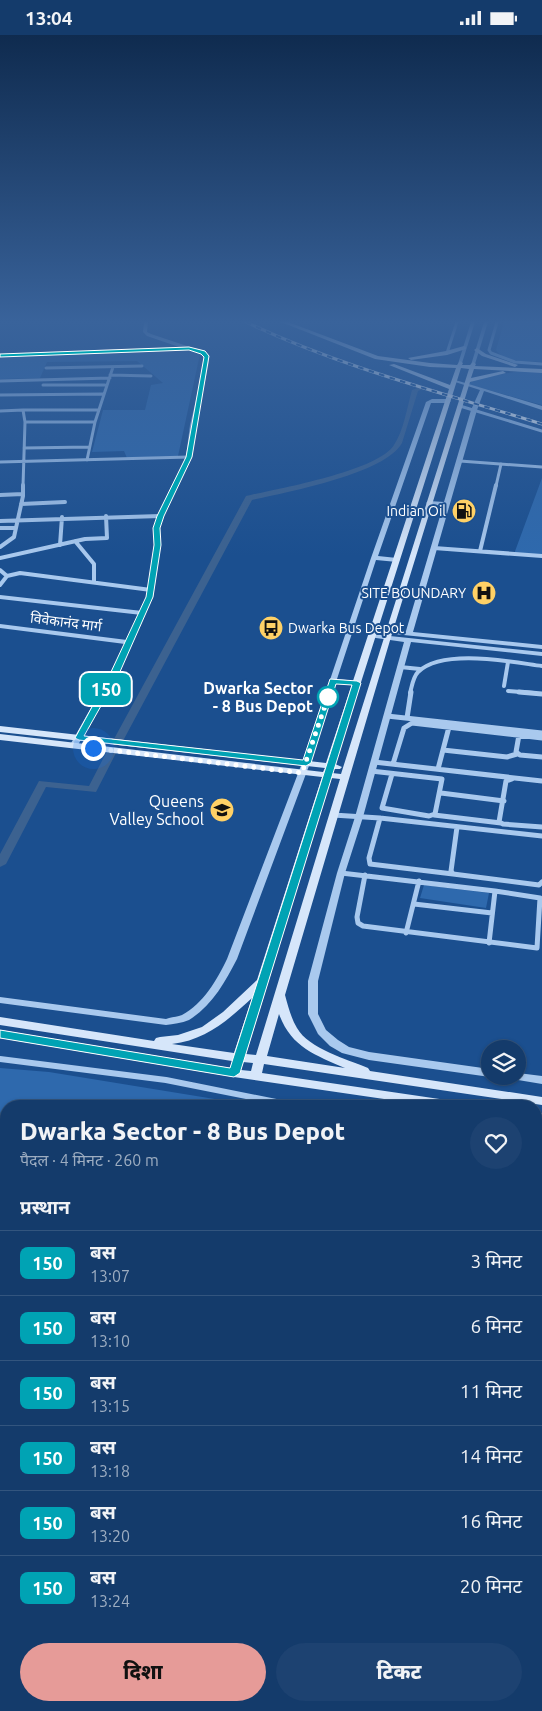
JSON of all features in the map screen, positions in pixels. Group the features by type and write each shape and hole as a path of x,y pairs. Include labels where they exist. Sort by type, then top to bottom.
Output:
{"main road":[{"path":"255,1076 388,634 462,400"},
{"path":"234,1073 448,401"},
{"path":"0,729 76,742 302,773 329,770"},
{"path":"0,737 306,763 329,770 346,772"},
{"path":"142,1043 177,1040 202,1033 222,1021 262,983"},
{"path":"279,994 287,1021 297,1037 318,1050 376,1076"},
{"path":"0,1021 238,1058 259,1059 535,1100"},
{"path":"0,1034 234,1073 419,1100"}],"street":[{"path":"87,460 101,400"},
{"path":"76,742 114,674 151,590 157,545 157,528 160,516 189,457 199,400"},
{"path":"0,1000 166,1022 176,1021 192,1013 213,993 232,959 306,763 374,558 429,403 436,400"},
{"path":"439,400 448,401"},
{"path":"478,400 408,637 359,817 341,873 313,981 313,1014 322,1032 334,1043 346,1050 369,1056 481,1072"},
{"path":"505,400 542,413"},
{"path":"512,400 542,408"},
{"path":"460,406 542,431"},
{"path":"0,411 98,409"},
{"path":"0,547 14,537 23,495 25,421 23,411"},
{"path":"25,421 95,422"},
{"path":"24,448 89,447"},
{"path":"0,463 189,457"},
{"path":"460,461 542,467"},
{"path":"480,551 501,464"},
{"path":"0,495 23,495"},
{"path":"21,504 65,502"},
{"path":"429,503 447,503"},
{"path":"0,558 76,541 107,538 106,516"},
{"path":"0,521 62,517 160,516"},
{"path":"60,545 62,517"},
{"path":"0,527 16,528"},
{"path":"76,541 96,568 94,582"},
{"path":"434,548 542,557"},
{"path":"374,558 397,560"},
{"path":"0,570 7,576"},
{"path":"0,585 7,576 20,573 151,590"},
{"path":"0,597 142,613"},
{"name":"विवेकानंद मार्ग","path":"0,626 129,642"},
{"path":"373,633 542,654"},
{"path":"408,637 542,647"},
{"path":"407,718 416,675 420,669 428,665 453,658 542,666"},
{"path":"504,686 508,662"},
{"path":"400,667 420,669"},
{"path":"333,681 357,683"},
{"path":"508,692 542,695"},
{"path":"386,716 542,733"},
{"path":"393,764 404,728 408,724 419,723 542,738"},
{"path":"438,769 449,727"},
{"path":"517,754 519,735"},
{"path":"443,750 507,757 517,754 542,757"},
{"path":"506,763 507,757"},
{"path":"374,763 542,781"},
{"path":"372,771 441,778 443,780 441,793 434,815"},
{"path":"392,774 382,808 542,827"},
{"path":"501,823 506,781 508,779 542,781"},
{"path":"441,793 504,801"},
{"path":"333,815 380,818 542,836"},
{"path":"380,818 369,857 370,864 536,885 541,885 542,882"},
{"path":"453,874 451,871 457,827"},
{"path":"341,873 365,875 419,881 540,898 538,947 489,943 366,927 358,923 357,917 365,875"},
{"path":"406,933 419,881"},
{"path":"489,943 495,891"},
{"path":"414,904 492,913"},
{"path":"0,1059 166,1081 256,1100"},
{"path":"526,1078 542,1080"}],"shaded area":[{"path":"147,400 190,400 178,456 127,458 124,451 92,452 103,410 145,410"},
{"path":"525,400 542,400 542,405"},
{"path":"542,478 542,556 514,554"},
{"path":"424,885 489,893 486,908 420,898"},
{"path":"0,1068 49,1072 221,1100 0,1100"}],"waterway":[{"path":"119,739 249,498 328,479 351,472 387,456 399,443 412,400"},
{"path":"0,864 43,783 92,790 111,753"}],"railway":[{"path":"464,400 542,424"}],"bus line":[{"name":"150","path":"0,1034 234,1073 331,766 357,683 333,681 306,763 79,738 114,674 150,597 157,545 157,528 160,516 189,457 199,400"}],"place":[{"name":"Indian Oil","path":"464,511"},
{"name":"SITE BOUNDARY","path":"484,593"},
{"name":"Dwarka Bus Depot","path":"271,628"},
{"name":"Dwarka Sector - 8 Bus Depot","path":"328,697"},
{"name":"Queens Valley School","path":"222,810"}],"route":[{"path":"93,748 302,773 328,697"}]}
